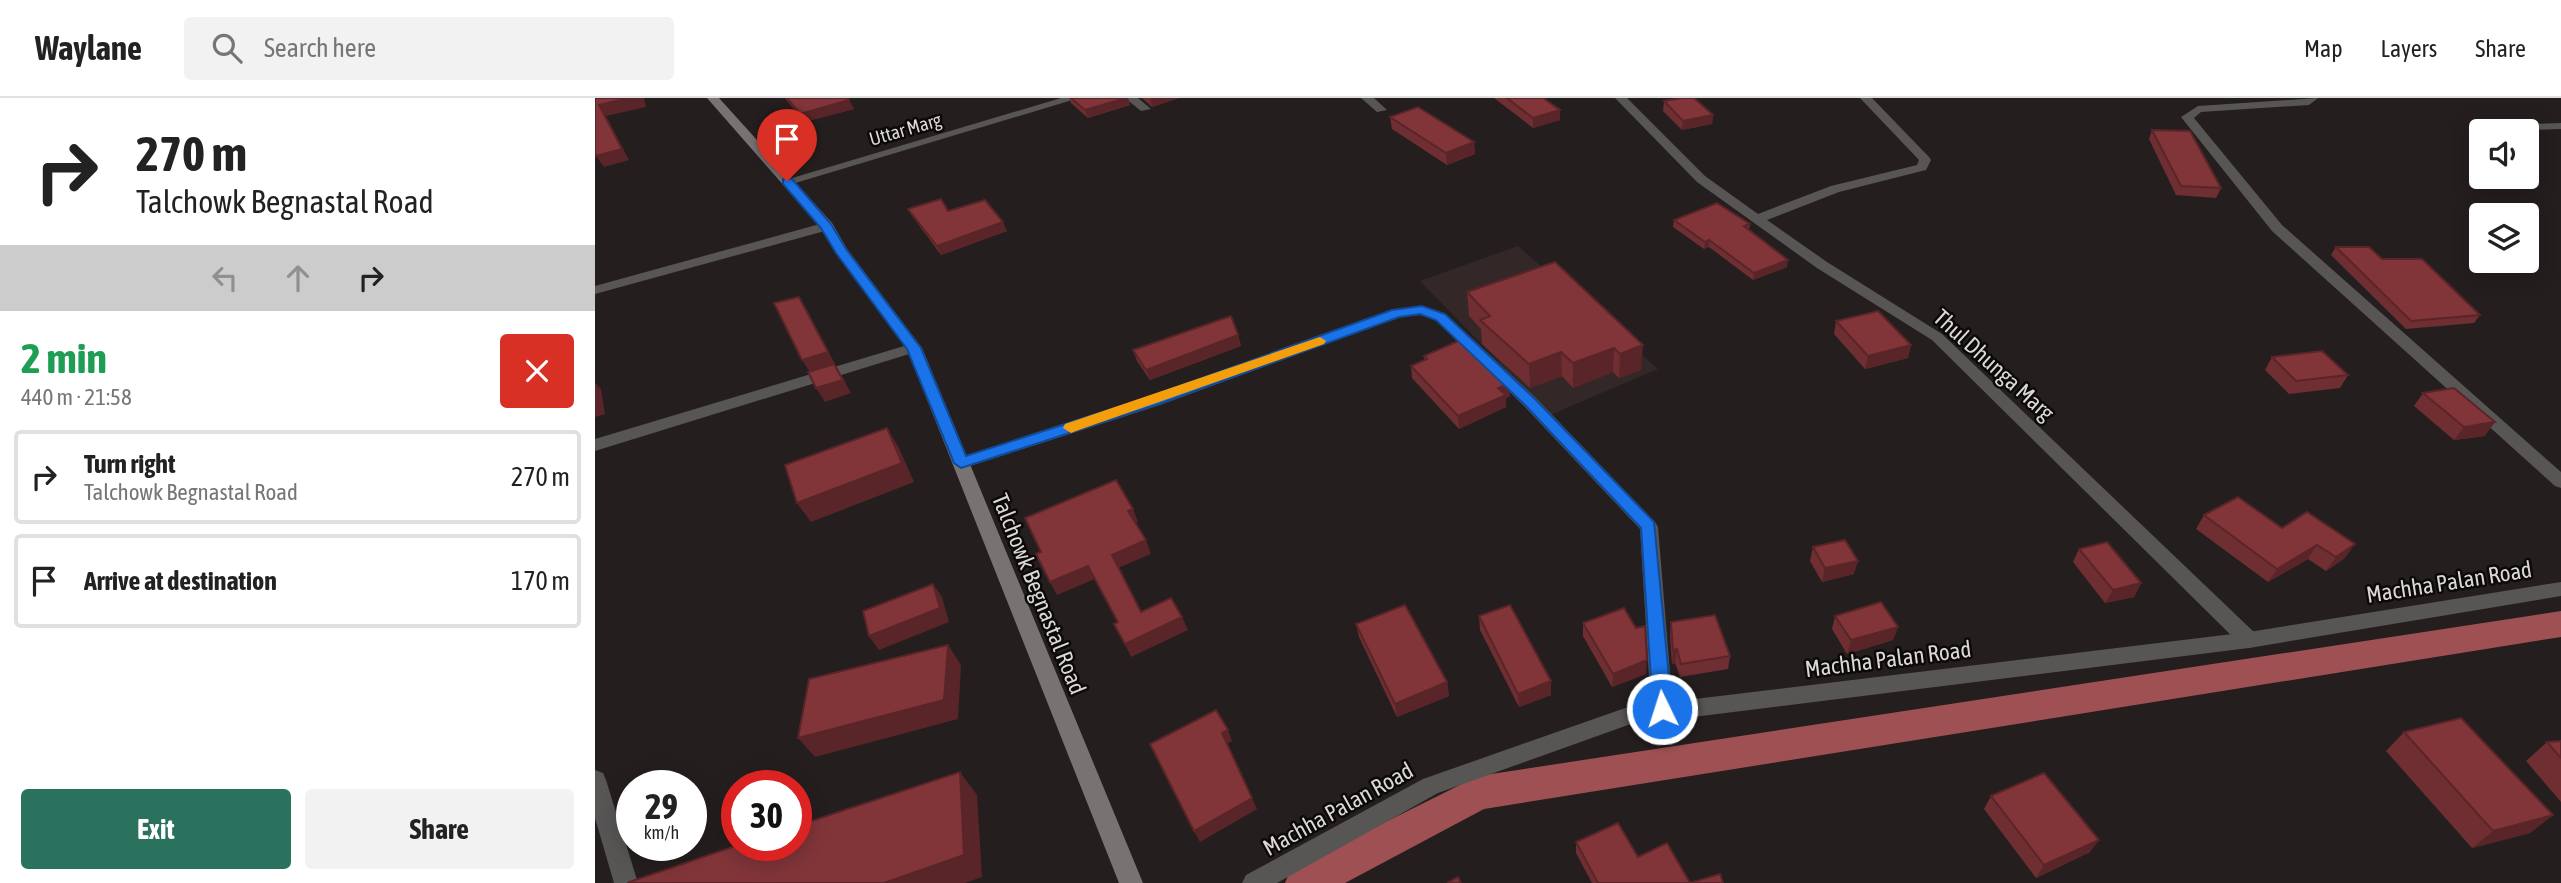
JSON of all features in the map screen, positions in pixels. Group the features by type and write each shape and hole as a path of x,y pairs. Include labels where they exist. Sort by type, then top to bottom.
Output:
{"main road":[{"name":"Talchowk Begnastal Road","path":"713,98 827,226 841,250 914,348 1131,883"}],"street":[{"name":"Uttar Marg","path":"787,181 1073,98"},
{"path":"1131,98 1145,110"},
{"path":"1367,98 1381,110"},
{"name":"Thul Dhunga Marg","path":"1621,98 1701,179 1756,219 1937,337 2249,640"},
{"path":"1756,219 1835,189 1922,167 1925,160 1866,98"},
{"path":"2312,98 2309,102 2198,109 2187,117 2277,228 2561,482"},
{"path":"2539,127 2561,126"},
{"path":"595,290 827,226"},
{"path":"961,463 1154,401 1397,313 1422,310 1441,317 1530,402 1649,527 1662,709"},
{"path":"595,445 914,348"},
{"name":"Machha Palan Road","path":"1254,883 1431,786 1628,716 1662,709 2249,640 2561,589"},
{"path":"595,780 626,883"}],"shaded area":[{"path":"1518,246 1658,369 1550,415 1420,281"}],"building":[{"path":"595,98 629,98 599,105 622,149 596,156 595,153"},
{"path":"787,98 847,98 849,100 800,114"},
{"path":"1071,98 1126,98 1085,110"},
{"path":"1507,98 1543,98 1560,110 1533,118"},
{"path":"1694,98 1713,115 1683,121 1664,101"},
{"path":"1418,107 1474,142 1446,153 1390,117"},
{"path":"2152,130 2190,131 2221,188 2181,186"},
{"path":"941,199 948,211 985,200 1003,222 937,246 908,209"},
{"path":"1717,203 1750,224 1744,226 1788,260 1754,273 1709,240 1705,242 1674,220"},
{"path":"2336,247 2369,247 2382,259 2422,259 2480,315 2411,321"},
{"path":"1555,262 1643,345 1620,354 1614,348 1573,363 1561,352 1529,364 1480,320 1490,316 1467,292"},
{"path":"799,297 828,352 802,360 774,303"},
{"path":"1878,311 1911,345 1868,356 1836,321"},
{"path":"1231,316 1238,335 1146,370 1133,350"},
{"path":"1463,339 1509,384 1498,388 1506,395 1458,416 1411,366 1427,359 1424,356"},
{"path":"2322,351 2348,375 2296,381 2272,357"},
{"path":"834,364 843,380 816,388 808,372"},
{"path":"2454,388 2495,422 2464,427 2423,393"},
{"path":"887,428 902,463 797,503 785,465"},
{"path":"1116,480 1133,509 1128,511 1146,540 1112,555 1141,612 1171,598 1182,617 1125,644 1114,624 1118,622 1088,566 1050,582 1036,554 1041,552 1025,518"},
{"path":"2238,497 2282,528 2307,512 2355,544 2336,557 2317,545 2277,569 2204,515"},
{"path":"1845,540 1858,561 1825,568 1813,547"},
{"path":"2107,542 2141,583 2113,590 2079,549"},
{"path":"933,584 940,608 869,636 863,611"},
{"path":"1881,602 1898,627 1851,640 1835,616"},
{"path":"1405,605 1447,682 1395,704 1356,624"},
{"path":"1510,605 1551,681 1518,694 1479,616"},
{"path":"1624,608 1636,628 1645,626 1647,660 1613,674 1583,623"},
{"path":"1715,615 1730,656 1681,664 1677,649 1673,650 1671,622"},
{"path":"948,645 944,700 798,738 809,679"},
{"path":"1216,710 1228,730 1222,733 1252,798 1194,831 1150,744"},
{"path":"2461,718 2553,815 2493,831 2404,732"},
{"path":"2561,741 2561,758 2547,742"},
{"path":"960,772 964,855 884,883 628,883 691,861 707,861 707,856 721,851 721,861 812,861 812,821"},
{"path":"2044,773 2099,840 2044,865 1991,796"},
{"path":"1618,823 1638,857 1667,843 1690,883 1598,883 1576,842"},
{"path":"1720,874 1723,883 1690,883"},
{"path":"1458,877 1461,883 1447,883"}],"waterway":[{"path":"1305,883 1478,793 2561,624"}],"slow traffic":[{"path":"1071,428 1320,341"}],"route":[{"path":"787,181 827,226 841,250 914,348 961,463 1154,401 1397,313 1422,310 1441,317 1530,402 1649,527 1662,709"}]}
